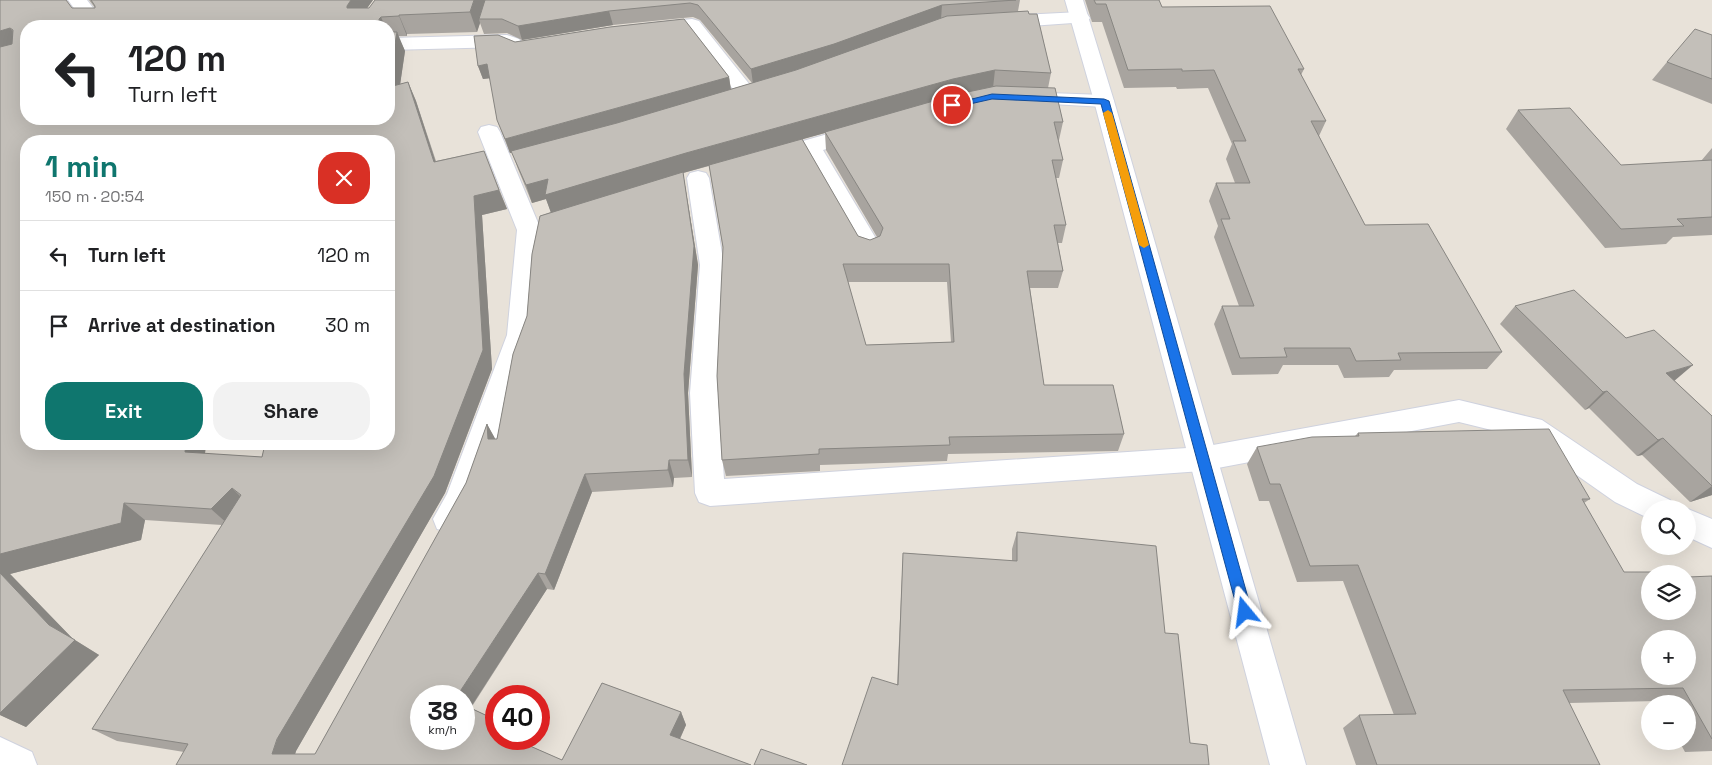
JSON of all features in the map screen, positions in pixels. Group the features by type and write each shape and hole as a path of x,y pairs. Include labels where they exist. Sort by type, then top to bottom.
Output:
{"street":[{"path":"77,0 92,20"},
{"path":"985,23 1077,9 1288,765"},
{"path":"630,31 692,25 747,94"},
{"path":"395,44 507,41 518,48 534,46"},
{"path":"1002,97 1104,101"},
{"path":"754,162 886,124"},
{"path":"436,542 460,499 520,335 539,227 511,161 489,132"},
{"path":"810,146 869,247"},
{"path":"698,178 712,265 704,393 710,493 1202,458 1459,411 1532,428 1626,493 1641,500"},
{"path":"1696,527 1712,534"},
{"path":"0,754 19,765"}],"building":[{"path":"0,0 66,0 72,8 95,8 91,0 351,0 347,8 369,8 375,0 474,0 470,12 399,15 381,17 379,20 20,20 20,125 395,125 395,85 408,82 434,162 484,151 499,190 474,196 483,350 434,476 277,739 272,754 315,754 466,483 487,424 488,439 497,439 513,354 527,316 532,254 540,216 683,172 694,246 684,374 688,460 669,460 668,470 585,474 545,574 538,573 464,685 410,685 410,750 475,750 475,710 485,715 485,750 539,750 562,760 602,683 681,712 670,735 751,765 176,765 188,744 92,729 241,495 232,488 211,509 124,503 121,523 0,554 0,47 12,44 13,30 10,28 0,31"},
{"path":"485,0 1016,0 942,5 834,44 751,69 698,5 690,3 609,11 518,26 502,19 479,19"},
{"path":"1094,0 1159,0 1162,7 1270,6 1304,69 1298,69 1326,121 1311,121 1365,225 1428,224 1502,352 1398,353 1401,360 1356,361 1350,348 1284,348 1287,357 1240,358 1222,306 1254,306 1221,219 1230,219 1216,183 1250,183 1233,141 1246,141 1214,70 1128,70 1106,4 1096,4"},
{"path":"1028,11 1029,14 1037,14 1051,73 995,70 953,79 686,153 545,195 548,179 526,185 511,151 617,123 796,70 947,16"},
{"path":"684,19 729,77 505,139 497,120 487,64 478,66 474,36 498,35 515,42 610,27"},
{"path":"1695,29 1712,35 1712,79 1667,62"},
{"path":"996,86 1055,88 1063,122 1054,122 1063,160 1052,160 1066,225 1054,225 1063,271 1027,271 1044,385 1113,385 1124,434 949,437 950,445 819,449 819,454 722,460 717,376 723,247 709,165 802,139 858,236 870,240 880,236 883,228 825,132 958,94","holes":["843,264 949,264 954,342 866,345"]},
{"path":"1570,108 1621,165 1712,160 1712,217 1677,219 1684,226 1621,229 1518,110"},
{"path":"1574,290 1626,338 1654,330 1693,365 1666,373 1712,416 1712,486 1663,438 1658,440 1607,391 1603,392 1515,306"},
{"path":"1549,429 1590,499 1582,499 1624,572 1641,572 1641,620 1696,620 1696,577 1712,576 1712,739 1696,711 1696,695 1687,695 1683,688 1563,690 1600,765 1377,765 1359,715 1416,714 1358,565 1310,566 1280,484 1270,484 1257,447 1312,437 1359,436 1358,433"},
{"path":"1017,532 1156,546 1165,633 1178,634 1190,743 1207,745 1209,765 842,765 872,677 898,685 903,553 1017,561"},
{"path":"0,573 49,625 75,640 0,713"},
{"path":"761,749 807,765 754,765"}],"slow traffic":[{"path":"1108,113 1144,245"}],"route":[{"path":"952,105 992,96 1104,101 1245,612"}]}
